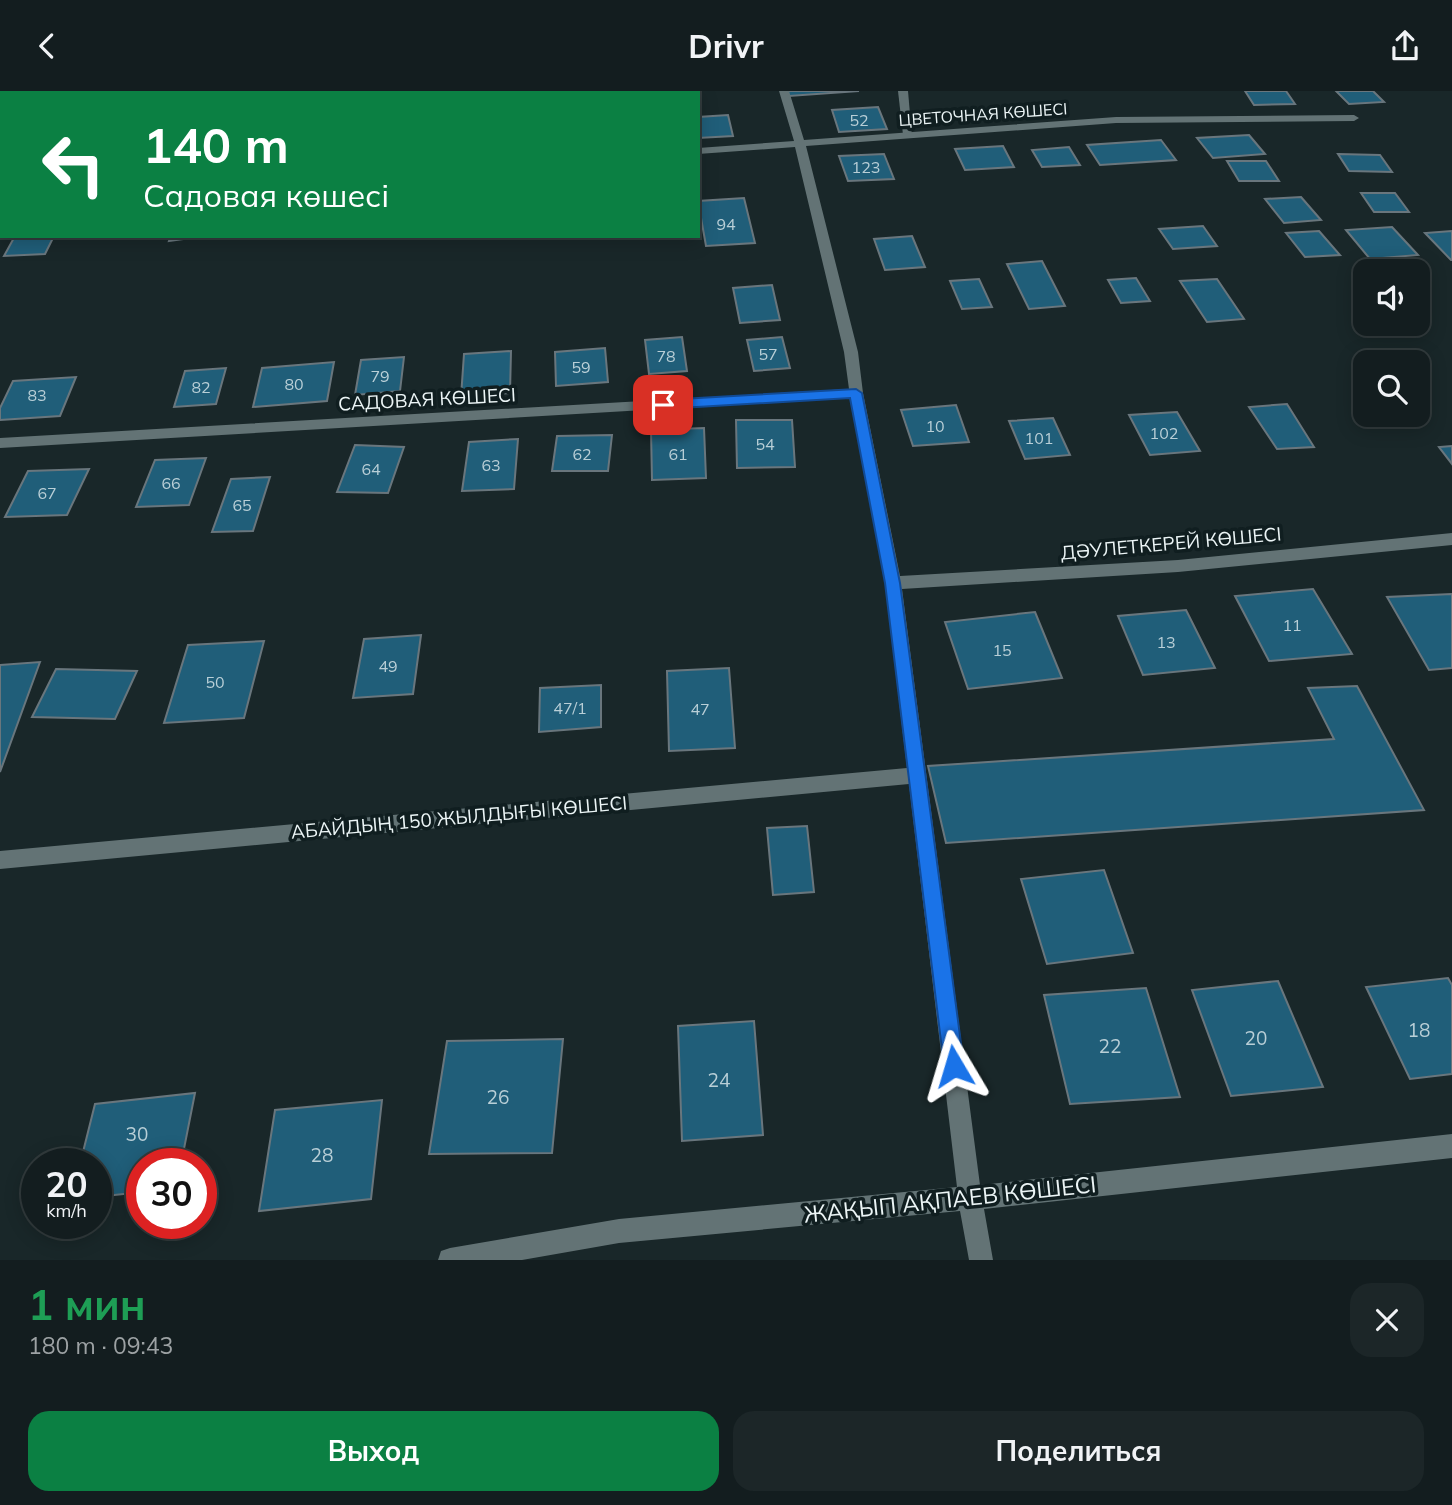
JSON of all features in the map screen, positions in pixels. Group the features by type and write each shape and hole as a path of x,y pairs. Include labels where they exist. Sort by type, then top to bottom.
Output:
{"street":[{"path":"784,91 799,141 850,352 893,583 970,1198 981,1260"},
{"path":"904,91 908,135"},
{"name":"ЦВЕТОЧНАЯ КӨШЕСІ","path":"700,151 799,141 1116,120 1354,117"},
{"name":"САДОВАЯ КӨШЕСІ","path":"0,443 856,393"},
{"name":"ДӘУЛЕТКЕРЕЙ КӨШЕСІ","path":"893,583 1178,566 1452,539"},
{"name":"АБАЙДЫҢ 150 ЖЫЛДЫҒЫ КӨШЕСІ","path":"0,860 919,775"},
{"name":"ЖАҚЫП АҚПАЕВ КӨШЕСІ","path":"450,1260 619,1231 970,1198 1452,1146"}],"building":[{"path":"787,91 859,91 789,96"},
{"path":"1245,91 1286,91 1295,104 1254,105"},
{"path":"1336,91 1373,91 1384,102 1349,104"},
{"path":"878,107 887,129 839,132 832,110"},
{"path":"728,115 733,136 700,138 700,117"},
{"path":"1249,135 1265,154 1213,158 1197,138"},
{"path":"1161,140 1176,160 1100,165 1087,145"},
{"path":"1003,146 1014,167 965,170 955,149"},
{"path":"1069,147 1080,165 1042,167 1032,150"},
{"path":"884,154 894,179 848,181 839,156"},
{"path":"1338,154 1380,155 1392,172 1349,171"},
{"path":"1227,161 1266,161 1279,181 1239,181"},
{"path":"1361,193 1395,193 1409,212 1374,212"},
{"path":"1301,197 1321,220 1284,223 1265,199"},
{"path":"744,198 755,243 706,246 700,201"},
{"path":"1203,226 1217,246 1173,249 1159,229"},
{"path":"1392,227 1418,255 1370,259 1346,230"},
{"path":"1319,231 1340,255 1305,257 1286,233"},
{"path":"1452,231 1452,260 1451,260 1425,233"},
{"path":"912,236 925,267 885,270 874,239"},
{"path":"14,238 53,238 45,254 4,256"},
{"path":"1042,261 1065,306 1029,309 1007,264"},
{"path":"1136,278 1150,301 1121,303 1108,280"},
{"path":"979,279 992,307 962,309 950,281"},
{"path":"1217,279 1244,319 1207,322 1180,281"},
{"path":"772,285 780,320 740,323 733,288"},
{"path":"682,337 687,371 649,374 645,340"},
{"path":"782,337 790,368 754,371 747,340"},
{"path":"605,348 608,382 556,386 555,352"},
{"path":"511,351 510,393 461,397 464,354"},
{"path":"404,357 400,391 355,395 361,360"},
{"path":"334,362 327,401 253,407 262,368"},
{"path":"226,368 216,404 174,407 185,371"},
{"path":"76,377 60,416 0,420 0,408 13,381"},
{"path":"1287,404 1314,447 1277,449 1249,407"},
{"path":"956,405 969,442 913,446 901,410"},
{"path":"1177,412 1200,451 1150,455 1129,415"},
{"path":"1053,418 1070,455 1025,459 1009,421"},
{"path":"736,420 792,420 795,467 737,468"},
{"path":"704,428 706,478 652,480 651,430"},
{"path":"612,435 608,471 552,471 557,436"},
{"path":"518,439 514,489 462,491 469,442"},
{"path":"355,445 404,447 388,493 337,492"},
{"path":"1452,446 1452,464 1439,447"},
{"path":"206,458 189,505 136,507 155,460"},
{"path":"89,469 67,515 5,517 28,471"},
{"path":"270,477 253,531 212,532 231,479"},
{"path":"1313,589 1352,654 1269,661 1235,596"},
{"path":"1452,594 1452,668 1429,670 1387,597"},
{"path":"1186,610 1215,668 1143,675 1118,616"},
{"path":"1035,612 1062,678 968,689 945,622"},
{"path":"421,635 413,694 353,698 364,639"},
{"path":"264,641 244,718 164,723 188,645"},
{"path":"40,662 0,772 0,665"},
{"path":"729,668 735,748 669,751 667,671"},
{"path":"56,669 137,671 115,719 32,717"},
{"path":"601,685 601,727 539,732 540,688"},
{"path":"1357,686 1424,810 946,843 928,766 1334,739 1308,688"},
{"path":"807,826 814,892 773,895 767,828"},
{"path":"1104,870 1133,953 1047,964 1021,879"},
{"path":"1448,978 1452,985 1452,1074 1410,1079 1366,987"},
{"path":"1278,981 1323,1087 1231,1096 1192,990"},
{"path":"1146,988 1180,1097 1070,1104 1044,995"},
{"path":"754,1021 763,1135 682,1141 678,1026"},
{"path":"563,1039 552,1153 429,1154 447,1041"},
{"path":"195,1093 184,1148 126,1148 126,1194 112,1195 112,1148 84,1148 95,1104"},
{"path":"382,1100 371,1199 259,1211 275,1110"}],"route":[{"path":"663,405 856,393 893,583 954,1066"}]}
